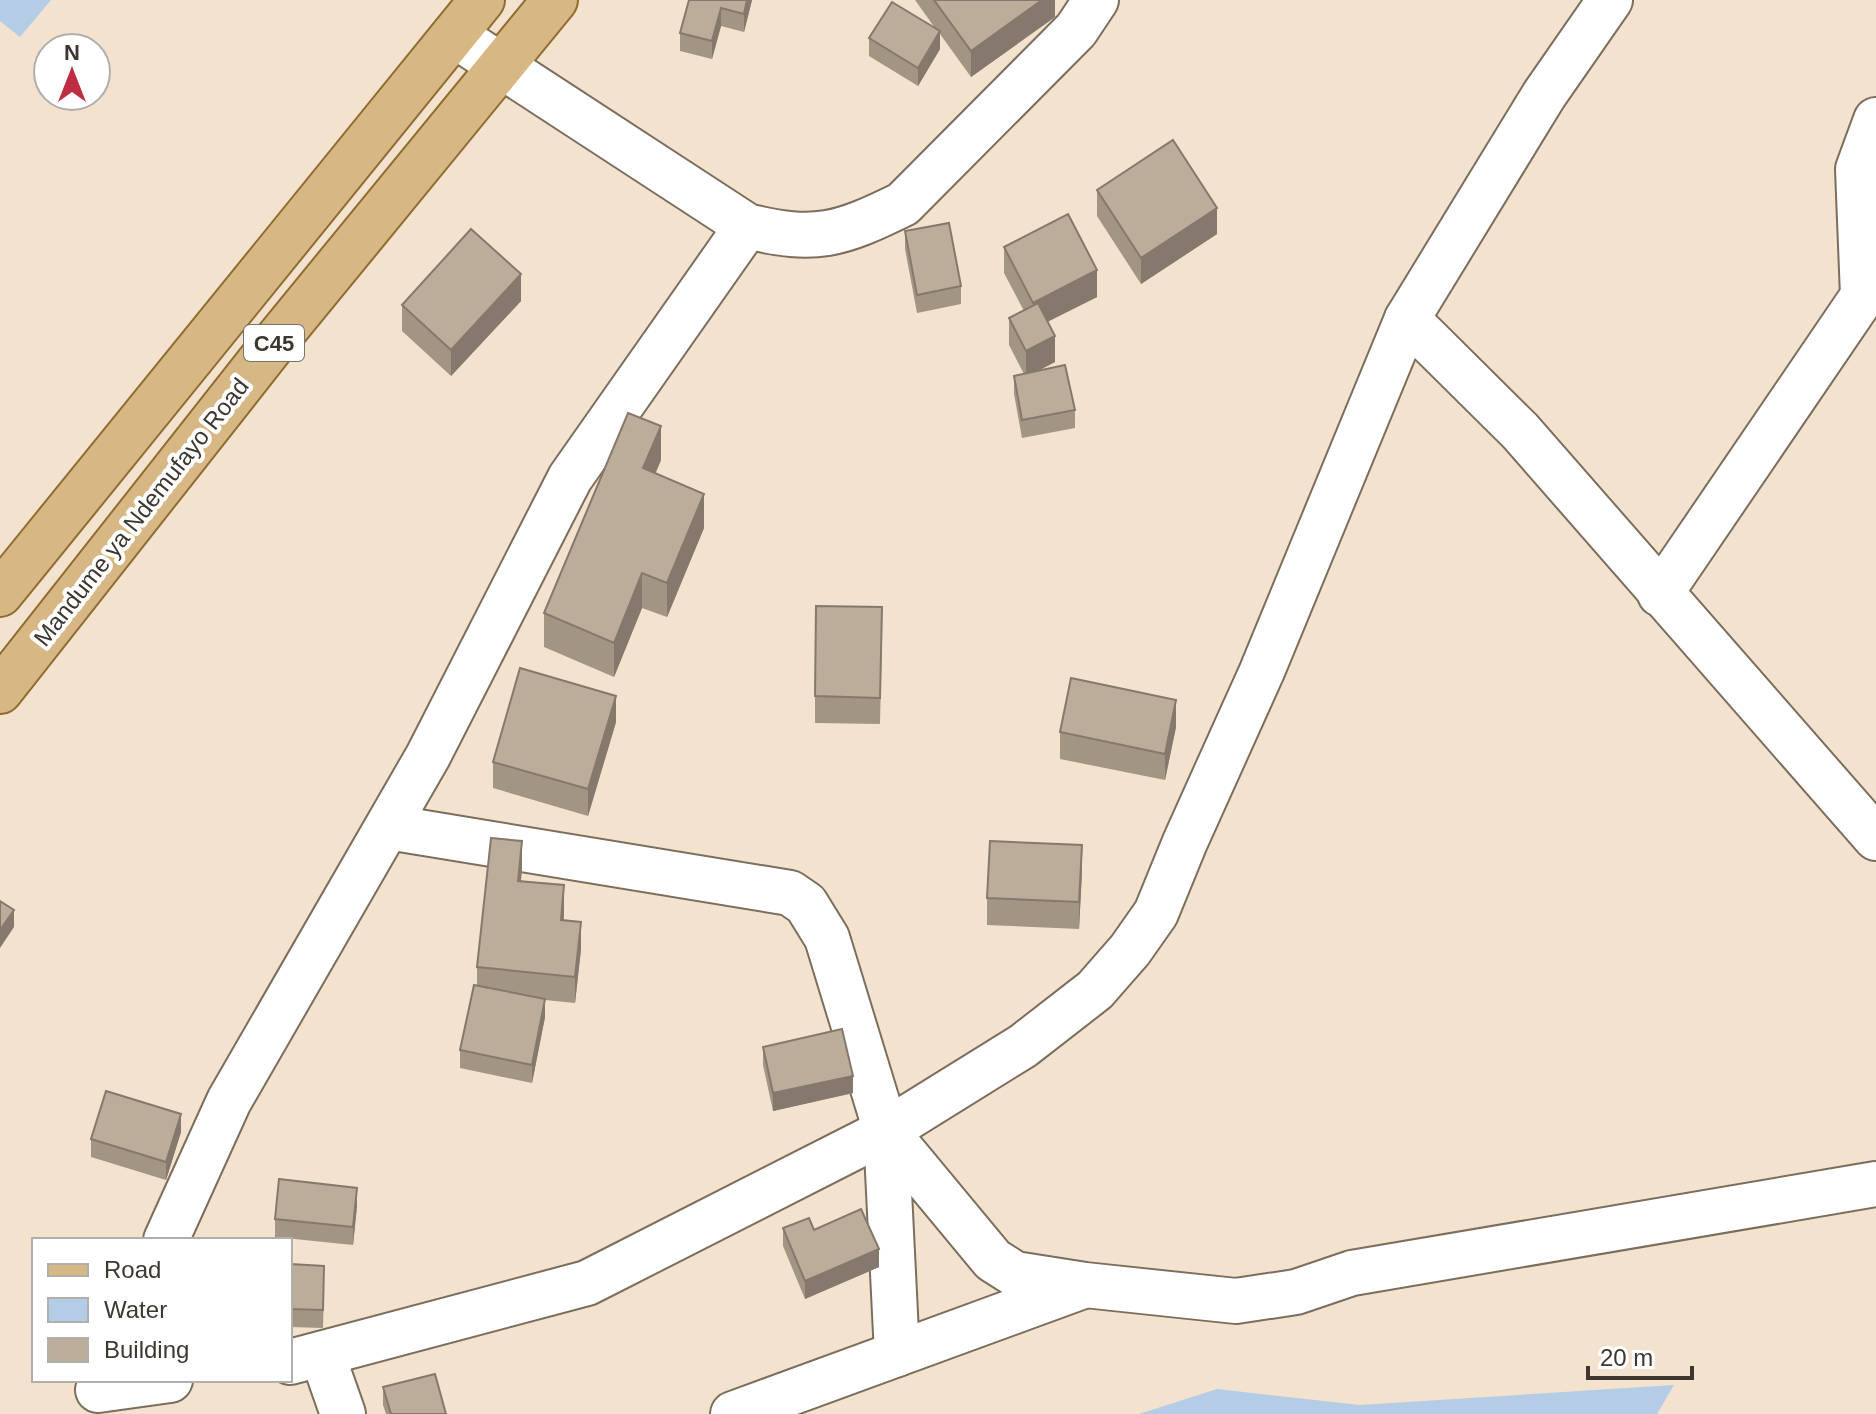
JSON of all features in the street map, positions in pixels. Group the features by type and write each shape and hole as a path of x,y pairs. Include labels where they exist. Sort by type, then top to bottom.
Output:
{"main road":[{"name":"C45","path":"0,594 482,0"},
{"name":"Mandume ya Ndemufayo Road","path":"0,691 275,342 555,0"}],"street":[{"path":"454,35 747,226 797,236 833,233 874,219 903,204 1076,30 1096,0"},
{"path":"343,1414 306,1358 587,1283 886,1131 1023,1046 1095,990 1130,950 1156,913 1262,671 1407,319 1544,95 1610,0"},
{"path":"1660,594 1869,299 1858,169 1876,120"},
{"path":"167,1238 229,1101 428,756 570,478 747,226"},
{"path":"1407,319 1520,431 1876,838"},
{"path":"388,827 790,893 806,904 827,938 886,1131 897,1354"},
{"path":"886,1131 993,1260 1015,1274 1085,1285 1236,1301 1275,1297 1352,1273 1876,1184"},
{"path":"733,1414 1085,1285"},
{"path":"100,1385 142,1382"}],"water":[{"path":"0,0 51,0 20,37 0,21"},
{"path":"1674,1385 1657,1414 1139,1414 1217,1389 1360,1405"}],"building":[{"path":"689,0 747,0 744,14 721,8 712,41 680,33"},
{"path":"934,0 1042,0 971,51"},
{"path":"892,2 940,31 918,68 869,38"},
{"path":"1173,140 1217,208 1141,258 1097,190"},
{"path":"1068,214 1097,270 1033,303 1004,247"},
{"path":"949,223 961,286 917,295 905,231"},
{"path":"471,229 521,274 451,350 402,305"},
{"path":"1038,303 1055,336 1026,351 1009,318"},
{"path":"1065,365 1075,410 1022,420 1014,376"},
{"path":"628,413 661,426 643,468 704,494 667,583 642,573 614,643 544,613"},
{"path":"816,606 882,607 880,698 815,696"},
{"path":"520,668 616,696 588,789 493,762"},
{"path":"1071,678 1176,700 1165,754 1060,732"},
{"path":"491,838 522,841 518,881 564,885 561,920 581,922 575,977 477,967"},
{"path":"990,841 1082,845 1079,902 987,898"},
{"path":"0,901 14,910 0,930"},
{"path":"474,985 545,999 532,1065 460,1050"},
{"path":"842,1029 853,1076 773,1093 763,1047"},
{"path":"106,1091 181,1114 166,1162 91,1139"},
{"path":"279,1179 357,1188 353,1227 275,1219"},
{"path":"861,1209 879,1249 805,1281 783,1228 809,1218 814,1230"},
{"path":"292,1264 324,1266 323,1310 292,1309"},
{"path":"435,1374 446,1414 391,1414 383,1387"}]}
